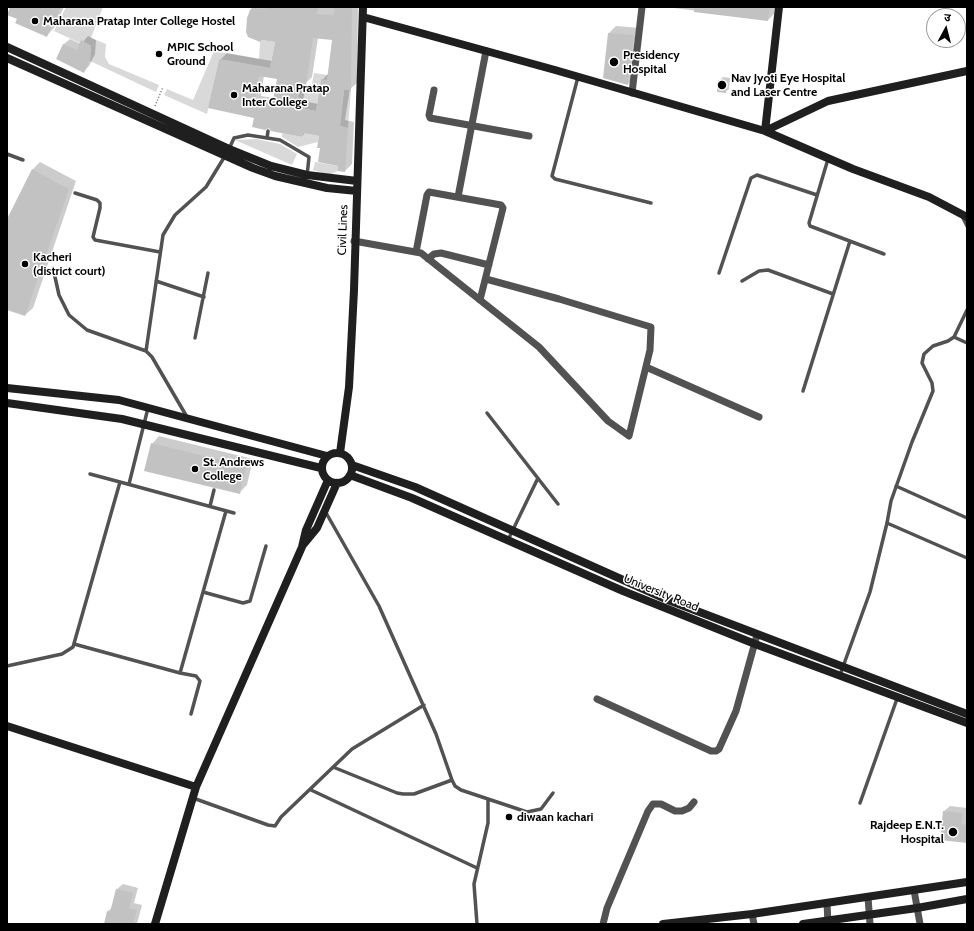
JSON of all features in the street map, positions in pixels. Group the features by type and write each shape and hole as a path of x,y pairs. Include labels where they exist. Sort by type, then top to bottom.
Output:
{"main road":[{"name":"Civil Lines","path":"340,453 349,387 354,290 354,241 363,7"},
{"path":"765,132 779,7"},
{"path":"362,17 578,77 765,132 929,197 964,215"},
{"path":"7,47 151,113 227,153"},
{"path":"7,58 227,153 271,166 327,188 357,191"},
{"path":"765,132 828,101 967,71"},
{"path":"306,179 357,181"},
{"path":"7,388 119,400 188,420 326,456"},
{"path":"7,403 78,411 144,423 321,468"},
{"path":"332,453 340,453 347,456 352,465 350,476 342,482 337,483 324,477 321,468 326,456 332,453"},
{"name":"University Road","path":"352,465 415,487 668,600 967,714"},
{"name":"University Road","path":"350,476 412,498 624,591 755,644 967,723"},
{"path":"155,924 196,787 302,547 306,530 328,480"},
{"path":"302,547 312,535 337,483"},
{"path":"7,726 196,787"},
{"path":"663,924 752,914 967,882"},
{"path":"802,924 828,922 870,914 917,908 967,898"}],"street":[{"path":"632,93 642,7"},
{"path":"458,197 486,51"},
{"path":"434,90 429,115 430,118 529,136"},
{"path":"416,252 427,195 432,191 503,206 480,300"},
{"path":"354,241 421,254 539,347 604,417 629,436 646,367 652,334 650,326 486,279"},
{"path":"428,259 434,254 441,253 489,265"},
{"path":"646,367 759,417"},
{"path":"597,699 711,751 716,751 719,749 736,711 757,635"},
{"path":"603,924 607,908 650,808 653,804 661,804 675,811 682,811 694,802"},
{"path":"914,890 920,924"},
{"path":"868,897 870,924"},
{"path":"827,903 828,922"},
{"path":"752,914 754,924"}],"lane":[{"path":"578,77 552,176 555,179 651,203"},
{"path":"267,138 268,131"},
{"path":"146,352 163,234 175,215 206,187 227,153 234,138 248,135 280,140 310,157 306,179"},
{"path":"7,154 24,160"},
{"path":"828,158 809,223 810,226 884,254"},
{"path":"719,272 751,178 757,175 817,195"},
{"path":"75,194 97,200 100,203 93,236 95,240 160,252"},
{"path":"964,215 967,226"},
{"path":"803,391 850,242"},
{"path":"53,268 58,295 69,315 77,323 88,330 146,352 152,357 188,420"},
{"path":"742,281 759,271 768,270 833,294"},
{"path":"195,338 208,273"},
{"path":"156,281 204,297"},
{"path":"840,675 870,592 891,501 933,391 932,383 922,363 924,354 933,346 948,341 954,337 967,310"},
{"path":"954,337 967,343"},
{"path":"129,484 148,408"},
{"path":"487,414 558,504"},
{"path":"90,474 234,513"},
{"path":"508,540 538,478"},
{"path":"7,666 62,654 73,647 120,482"},
{"path":"896,486 967,518"},
{"path":"210,506 214,490"},
{"path":"325,510 379,606 424,705 452,780 461,790 533,812 541,809 553,793"},
{"path":"180,673 226,511"},
{"path":"887,523 967,558"},
{"path":"203,592 243,603 250,601 266,546"},
{"path":"74,644 196,676 200,680 191,714"},
{"path":"860,803 901,688"},
{"path":"192,798 268,825 275,826 281,817 311,790 333,767 364,741 424,705"},
{"path":"333,767 397,793 403,794 414,794 452,780"},
{"path":"311,790 477,868"},
{"path":"477,924 473,893 477,868 488,823 488,799"}],"path":[{"path":"151,113 164,87"}],"shaded area":[{"path":"66,7 103,7 91,38 106,44 105,57 109,64 159,85 156,92 90,61 91,46 82,41 80,43 54,31"},
{"path":"262,40 275,42 270,68 219,59 207,114 164,95 167,89 193,100 214,51 259,59 260,42"},
{"path":"314,73 328,75 327,80 321,80 316,111 297,107 300,88 311,89"},
{"path":"344,90 351,90 348,128 340,126"},
{"path":"282,133 302,137 303,133 319,136 318,142 298,147 282,137"},
{"path":"256,139 280,144 297,154 292,165 235,140"},
{"path":"315,162 338,166 338,171 329,175 313,170"}],"building":[{"name":"Maharana Pratap Inter College Hostel","path":"10,7 61,7 47,37 15,23 17,19 7,15"},
{"path":"266,7 318,7 317,14 334,15 334,7 352,7 351,90 344,90 340,126 348,128 345,172 338,171 338,166 318,162 320,148 317,148 319,136 303,133 302,137 271,131 269,128 265,130 252,127 254,118 208,108 219,59 270,68 275,42 262,40 260,42 248,37 246,32 247,18 250,10 252,8 265,9","holes":["313,38 332,40 327,80 321,79 316,111 297,107 301,84 306,85","259,76 277,79 272,105 255,102"]},
{"path":"694,7 770,7 768,21 694,12"},
{"path":"608,33 634,35 628,85 603,78"},
{"path":"81,40 91,46 90,61 84,73 56,59 63,44 77,50"},
{"path":"718,80 727,81 726,93 717,92"},
{"name":"Kacheri (district court)","path":"32,169 69,189 25,316 7,310 7,219"},
{"name":"St. Andrews College","path":"151,443 246,466 240,494 144,471"},
{"path":"943,811 963,813 961,824 967,825 967,843 940,840"},
{"path":"116,889 133,893 129,908 137,910 133,924 104,924 107,911 110,912"}],"place":[{"name":"Maharana Pratap Inter College Hostel","path":"35,21"},
{"name":"MPIC School Ground","path":"159,54"},
{"name":"Presidency Hospital","path":"614,62"},
{"name":"Nav Jyoti Eye Hospital and Laser Centre","path":"722,85"},
{"name":"Maharana Pratap Inter College","path":"234,95"},
{"name":"Kacheri (district court)","path":"25,264"},
{"name":"St. Andrews College","path":"195,469"},
{"name":"diwaan kachari","path":"509,817"},
{"name":"Rajdeep E.N.T. Hospital","path":"953,832"}]}
